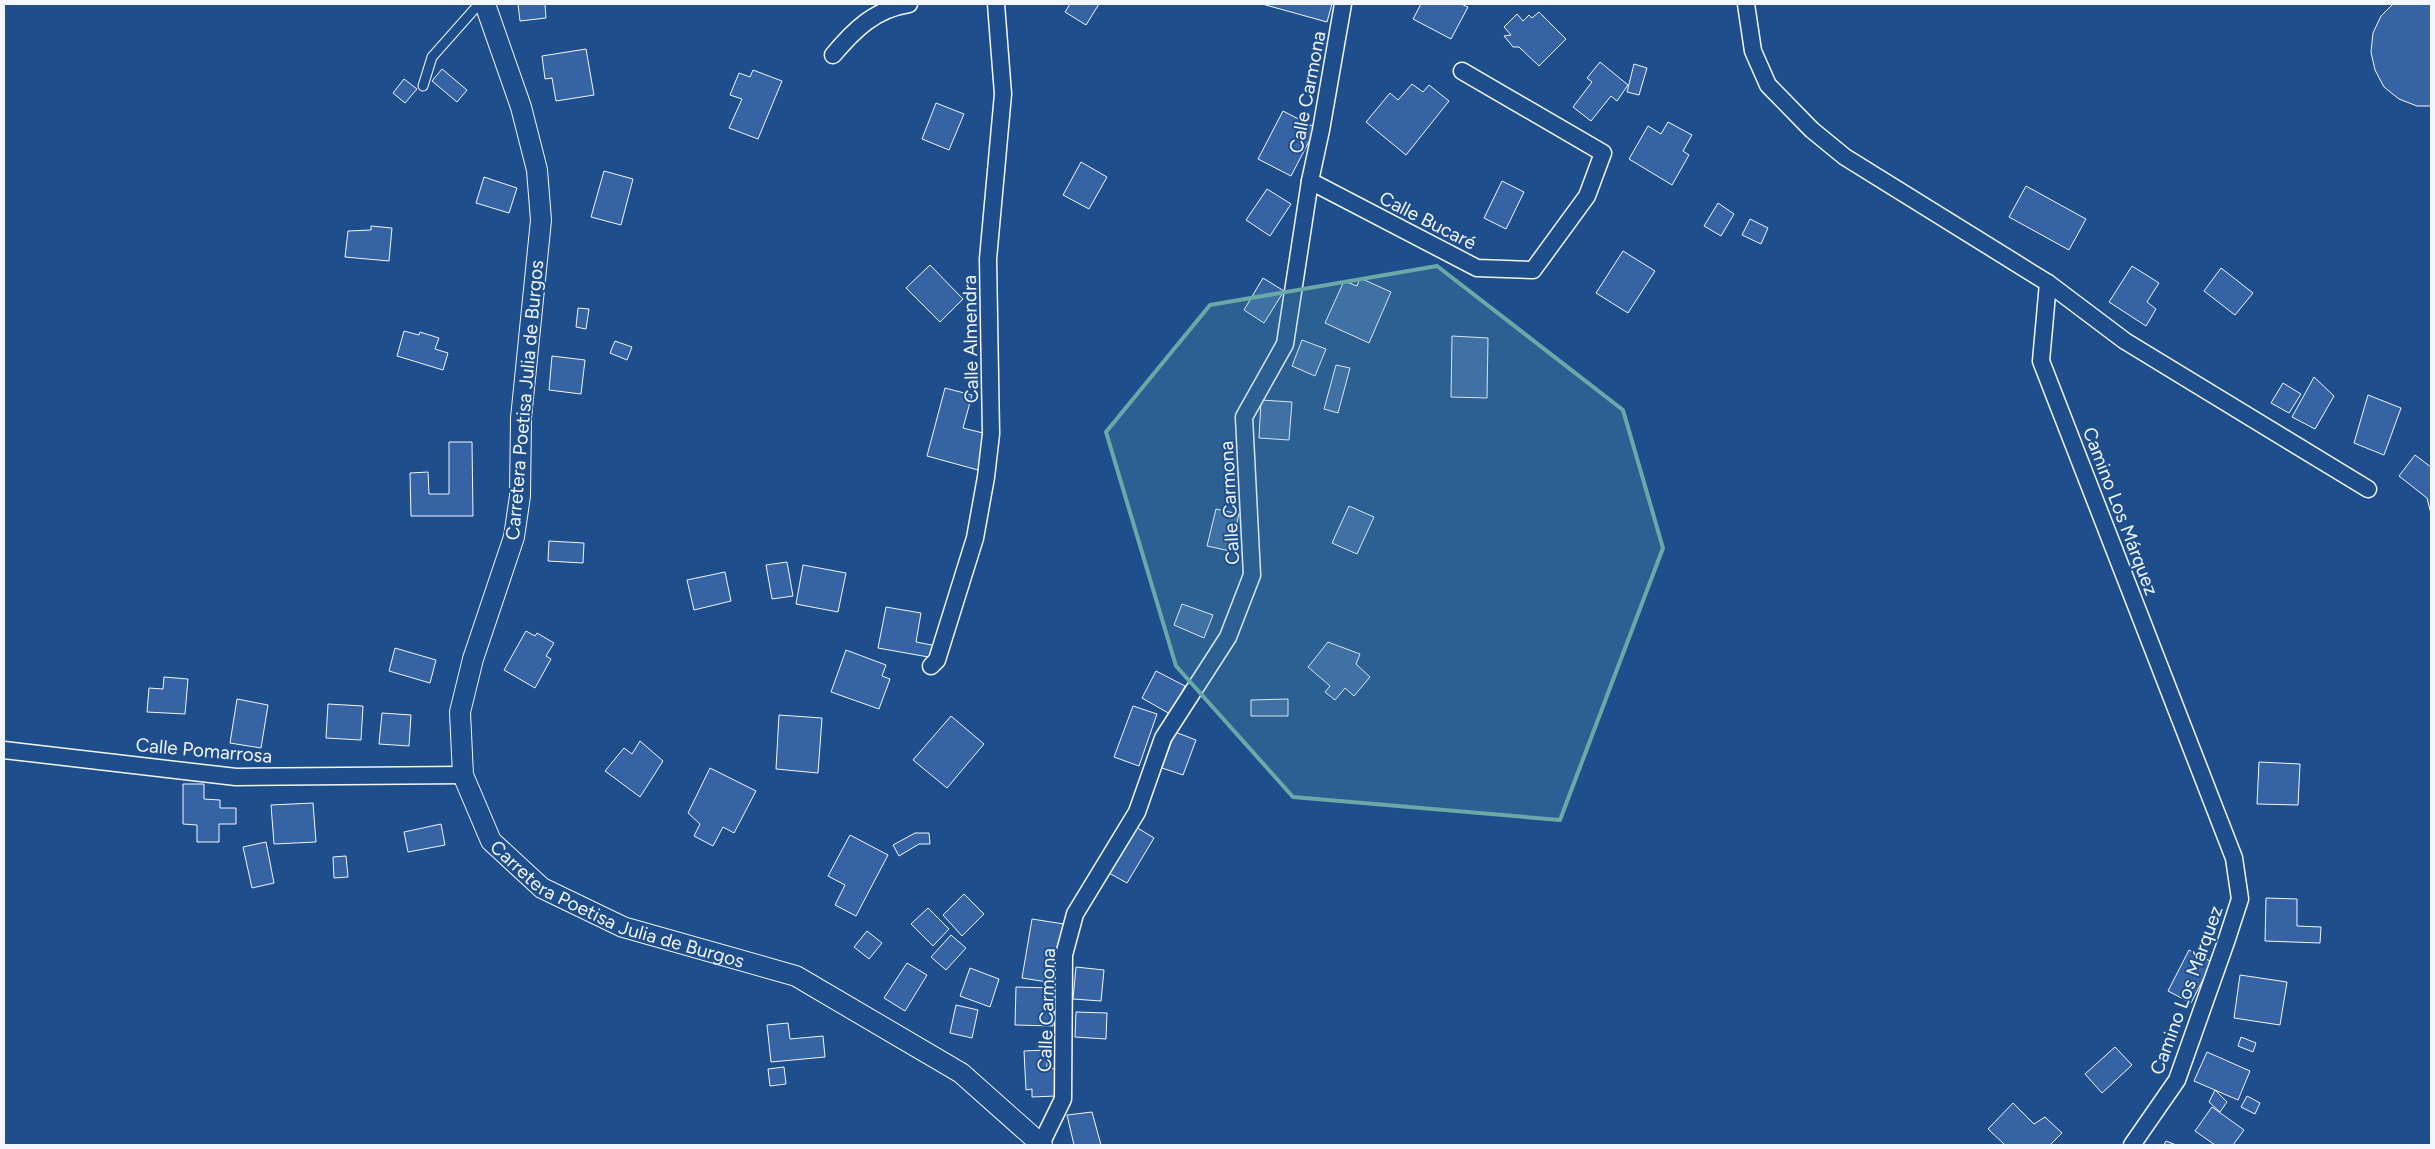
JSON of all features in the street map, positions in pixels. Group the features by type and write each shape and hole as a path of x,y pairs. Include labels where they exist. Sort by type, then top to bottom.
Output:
{"street":[{"name":"Carretera Poetisa Julia de Burgos","path":"485,4 521,107 537,170 541,220 521,418 520,496 514,537 473,659 460,712 459,737 463,775 470,796 491,841 542,888 623,926 796,976 961,1073 1042,1145"},
{"path":"832,55 857,28 892,6 909,4"},
{"name":"Calle Almendra","path":"931,666 937,660 975,538 986,477 991,434 988,258 1003,94 996,4"},
{"name":"Calle Carmona","path":"1042,1145 1063,1099 1064,956 1074,914 1137,812 1163,738 1228,637 1252,575 1244,417 1284,344 1310,181 1343,4"},
{"path":"1746,4 1752,51 1768,85 1812,130 1845,157 2048,283 2125,341 2368,489"},
{"name":"Calle Bucaré","path":"1310,181 1477,268 1533,270 1587,196 1603,153 1462,70"},
{"name":"Camino Los Márquez","path":"2048,283 2041,360 2234,858 2240,899 2177,1080 2132,1145"},
{"name":"Calle Pomarrosa","path":"4,750 236,777 463,775"}],"lane":[{"path":"423,86 432,57 479,4"}],"highlighted area":[{"path":"1437,266 1623,410 1663,548 1560,820 1293,797 1176,666 1106,432 1210,305"}],"building":[{"path":"518,4 545,4 546,18 520,21"},
{"path":"1070,4 1099,4 1086,25 1065,12"},
{"path":"1262,4 1332,4 1327,22"},
{"path":"1421,4 1461,4 1468,7 1451,39 1413,19"},
{"path":"2393,4 2431,4 2431,106 2417,106 2399,99 2384,87 2375,70 2371,52 2373,33 2381,16"},
{"path":"1539,12 1566,39 1539,66 1519,47 1513,47 1504,36 1511,35 1504,27 1517,14 1523,21 1529,15 1532,18"},
{"path":"586,49 594,95 556,101 552,78 545,79 542,56"},
{"path":"1600,62 1628,85 1617,101 1611,96 1591,121 1573,107 1592,82 1587,78"},
{"path":"1634,64 1647,68 1639,95 1627,92"},
{"path":"442,69 467,90 457,102 432,81"},
{"path":"753,70 782,81 758,139 729,128 742,99 730,95 739,73 750,77"},
{"path":"404,79 417,89 405,103 393,93"},
{"path":"1412,84 1423,92 1429,85 1449,101 1406,155 1366,122 1390,93 1398,100"},
{"path":"936,103 964,114 949,150 922,139"},
{"path":"1283,111 1316,128 1291,176 1258,159"},
{"path":"1668,122 1692,135 1683,151 1689,155 1672,185 1629,159 1648,126 1661,134"},
{"path":"1081,162 1107,177 1089,209 1063,195"},
{"path":"604,171 633,179 621,225 591,217"},
{"path":"484,177 517,188 509,213 476,203"},
{"path":"1502,181 1524,192 1506,229 1484,218"},
{"path":"2026,186 2086,219 2069,250 2009,217"},
{"path":"1267,189 1291,204 1270,236 1246,220"},
{"path":"1718,203 1734,214 1721,236 1704,226"},
{"path":"1750,219 1768,228 1761,244 1742,235"},
{"path":"371,226 392,228 389,261 345,257 348,231 371,230"},
{"path":"1623,251 1655,271 1628,313 1596,293"},
{"path":"930,265 963,299 940,322 906,288"},
{"path":"2132,266 2159,283 2147,302 2156,309 2146,326 2109,302"},
{"path":"2221,268 2253,293 2235,315 2204,291"},
{"path":"1263,278 1284,291 1264,323 1244,310"},
{"path":"1360,278 1391,292 1369,343 1325,323 1344,281 1357,286"},
{"path":"578,308 589,309 586,329 576,327"},
{"path":"404,331 419,335 420,332 439,338 435,349 448,353 443,370 397,356"},
{"path":"1452,336 1488,338 1487,398 1451,397"},
{"path":"1302,340 1326,349 1315,376 1292,366"},
{"path":"615,341 632,347 627,360 610,353"},
{"path":"552,356 585,360 581,394 549,390"},
{"path":"1336,365 1350,368 1338,413 1324,409"},
{"path":"2314,377 2334,396 2315,429 2292,417"},
{"path":"2283,383 2301,394 2289,413 2271,403"},
{"path":"945,388 972,395 963,428 987,434 978,470 927,456"},
{"path":"2368,395 2401,408 2384,455 2354,443"},
{"path":"1261,400 1292,402 1289,440 1259,438"},
{"path":"449,442 472,442 473,516 411,516 410,473 428,472 429,494 449,494"},
{"path":"2415,455 2431,467 2431,514 2427,498 2399,476"},
{"path":"1349,506 1374,517 1357,554 1332,543"},
{"path":"1216,509 1239,514 1230,551 1207,546"},
{"path":"549,541 584,543 583,563 548,561"},
{"path":"787,562 793,596 772,599 766,565"},
{"path":"803,565 846,573 838,612 796,604"},
{"path":"725,572 731,601 694,610 687,580"},
{"path":"1182,604 1213,615 1204,638 1174,625"},
{"path":"886,607 921,613 916,642 937,646 934,658 878,648"},
{"path":"526,631 535,636 537,633 554,643 546,656 551,659 535,688 504,670"},
{"path":"1328,642 1360,654 1356,664 1370,677 1354,696 1345,688 1335,700 1325,692 1330,686 1308,667"},
{"path":"395,648 436,660 430,683 389,671"},
{"path":"846,650 886,665 882,676 890,679 879,709 831,692"},
{"path":"1156,671 1185,686 1170,714 1142,698"},
{"path":"164,677 188,679 185,714 147,712 149,688 163,689"},
{"path":"237,699 268,705 261,748 230,743"},
{"path":"1288,699 1288,716 1251,716 1251,700"},
{"path":"328,704 363,706 361,740 326,738"},
{"path":"1133,706 1157,714 1139,766 1114,757"},
{"path":"382,713 411,715 409,746 379,744"},
{"path":"779,715 822,718 818,773 776,769"},
{"path":"951,716 984,744 947,788 913,760"},
{"path":"1175,732 1196,740 1183,775 1162,768"},
{"path":"640,741 663,761 640,797 605,771 624,748 632,754"},
{"path":"2259,762 2300,764 2298,805 2257,804"},
{"path":"710,768 756,791 734,833 723,827 713,846 694,836 700,824 688,813"},
{"path":"183,784 204,784 204,799 220,800 220,808 236,808 236,824 219,824 219,842 197,842 197,825 183,824"},
{"path":"313,803 316,842 274,844 271,805"},
{"path":"441,824 445,845 408,852 404,832"},
{"path":"1136,827 1154,838 1127,883 1109,873"},
{"path":"915,833 929,833 930,844 919,844 899,856 893,845"},
{"path":"850,835 888,855 856,916 835,905 845,885 828,876"},
{"path":"266,842 274,883 252,888 243,847"},
{"path":"346,856 348,877 334,878 333,857"},
{"path":"964,894 984,914 962,936 943,915"},
{"path":"2266,898 2297,899 2297,926 2321,927 2320,943 2265,941"},
{"path":"928,908 949,929 933,946 911,924"},
{"path":"1032,919 1064,924 1054,983 1022,978"},
{"path":"867,931 882,943 869,959 854,947"},
{"path":"951,935 966,948 946,970 931,957"},
{"path":"2189,950 2212,962 2191,1003 2168,991"},
{"path":"907,963 927,975 905,1011 884,998"},
{"path":"1076,967 1104,970 1101,1001 1073,999"},
{"path":"970,968 999,979 990,1007 960,996"},
{"path":"2240,975 2287,982 2280,1025 2234,1018"},
{"path":"1016,987 1054,988 1053,1026 1015,1025"},
{"path":"956,1005 978,1010 972,1038 950,1033"},
{"path":"1076,1012 1107,1013 1106,1039 1075,1037"},
{"path":"788,1023 790,1039 823,1036 825,1057 771,1062 767,1025"},
{"path":"2241,1037 2256,1043 2253,1052 2238,1046"},
{"path":"2115,1047 2132,1065 2102,1093 2085,1074"},
{"path":"1047,1050 1047,1067 1055,1069 1056,1096 1032,1097 1032,1089 1026,1090 1024,1051"},
{"path":"2207,1052 2250,1071 2238,1100 2194,1081"},
{"path":"784,1067 786,1084 770,1086 768,1069"},
{"path":"2215,1090 2227,1102 2220,1112 2209,1102"},
{"path":"2247,1096 2260,1103 2255,1114 2241,1107"},
{"path":"2013,1103 2034,1124 2045,1117 2062,1133 2050,1145 2005,1145 1988,1129"},
{"path":"2212,1107 2244,1130 2233,1145 2215,1145 2195,1131"},
{"path":"1092,1112 1101,1145 1074,1145 1067,1115"},
{"path":"2166,1141 2176,1145 2164,1145"}]}
